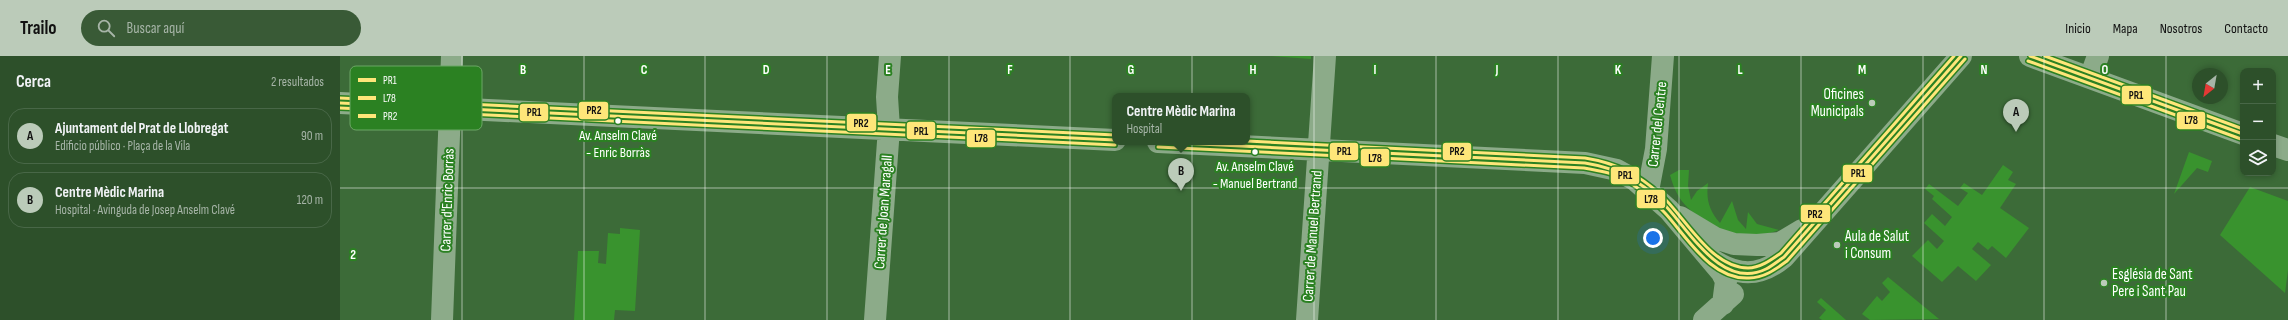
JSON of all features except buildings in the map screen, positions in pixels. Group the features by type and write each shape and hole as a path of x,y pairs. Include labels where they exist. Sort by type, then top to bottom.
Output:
{"street":[{"name":"Carrer d'Enric Borràs","path":"452,56 452,66"},
{"name":"Carrer de Joan Maragall","path":"875,320 889,128 887,97 890,56"},
{"name":"Carrer de Manuel Bertrand","path":"1307,320 1325,56"},
{"name":"Carrer del Centre","path":"1648,191 1656,149 1663,56"},
{"path":"1708,257 1730,270 1755,272 1765,271 1774,266 1784,258 1811,225 1961,56"},
{"path":"2030,56 2240,133"},
{"path":"2097,81 2098,56"},
{"path":"340,102 350,103"},
{"path":"482,109 1112,140"},
{"name":"Carrer d'Enric Borràs","path":"442,320 449,130"},
{"path":"1218,145 1585,163 1617,170 1635,180 1669,210 1708,257 1726,281 1723,304"},
{"path":"2276,146 2288,150"},
{"path":"1669,210 1715,238 1734,244 1757,246 1780,243"},
{"path":"1704,320 1723,304 1755,272 1780,243 1811,225"}],"green space":[{"path":"1269,56 1311,56 1311,59"},
{"path":"2189,152 2212,161 2208,172 2197,168 2174,194"},
{"path":"2003,165 2013,172 2008,180 2016,184 2000,208 2029,228 2006,258 1992,246 1988,250 1978,242 1972,249 1991,265 1976,281 1958,266 1942,282 1912,256 1928,240 1937,249 1944,241 1924,223 1932,214 1945,226 1952,217 1932,199 1934,196 1925,189 1929,184 1958,206 1968,193 1960,188 1964,183 1982,195"},
{"path":"1679,170 1689,170 1688,186 1691,200 1697,191 1708,183 1707,195 1709,204 1713,214 1720,223 1732,201 1738,220 1746,229 1748,212 1757,224 1779,230 1762,235 1739,237 1727,234 1693,212 1682,201 1677,194 1670,175"},
{"path":"2250,187 2288,201 2288,270 2285,293 2220,235"},
{"path":"620,228 640,230 635,311 615,310 614,320 574,320 578,251 599,251 598,263 606,264 608,233 620,234"},
{"path":"1888,277 1939,319 1870,320 1862,314 1877,296 1882,301 1890,292 1882,283"},
{"path":"1821,298 1846,320 1822,320 1819,318 1826,310 1817,302"}],"transit line":[{"name":"PR2","path":"1250,141 1585,158 1596,160 1617,166 1644,181 1670,204 1700,240 1722,260 1735,266 1752,268 1765,263 1781,253 1954,56"},
{"name":"PR1","path":"1219,145 1585,163 1596,165 1626,176 1645,187 1662,202 1707,254 1720,264 1734,271 1750,274 1766,269 1784,257 1961,56"},
{"name":"PR1","path":"2030,56 2240,133"},
{"name":"PR2","path":"2045,56 2240,128"},
{"name":"L78","path":"1158,147 1584,168 1601,171 1623,178 1633,184 1665,213 1691,245 1712,265 1735,277 1754,278 1770,272 1787,261 1965,59"},
{"name":"L78","path":"2028,61 2240,139"},
{"name":"PR2","path":"340,98 350,98"},
{"name":"PR1","path":"340,103 350,103"},
{"name":"PR2","path":"482,105 1112,135"},
{"name":"L78","path":"340,108 350,108"},
{"name":"PR1","path":"482,110 1112,140"},
{"name":"L78","path":"482,115 1112,145"}],"place":[{"name":"Oficines Municipals","path":"1872,103"},
{"name":"Av. Anselm Clavé - Enric Borràs","path":"618,121"},
{"name":"Ajuntament del Prat de Llobregat","path":"2016,132"},
{"name":"Av. Anselm Clavé - Manuel Bertrand","path":"1255,152"},
{"name":"Centre Mèdic Marina","path":"1181,191"},
{"name":"Aula de Salut i Consum","path":"1837,245"},
{"name":"Església de Sant Pere i Sant Pau","path":"2104,283"}]}
